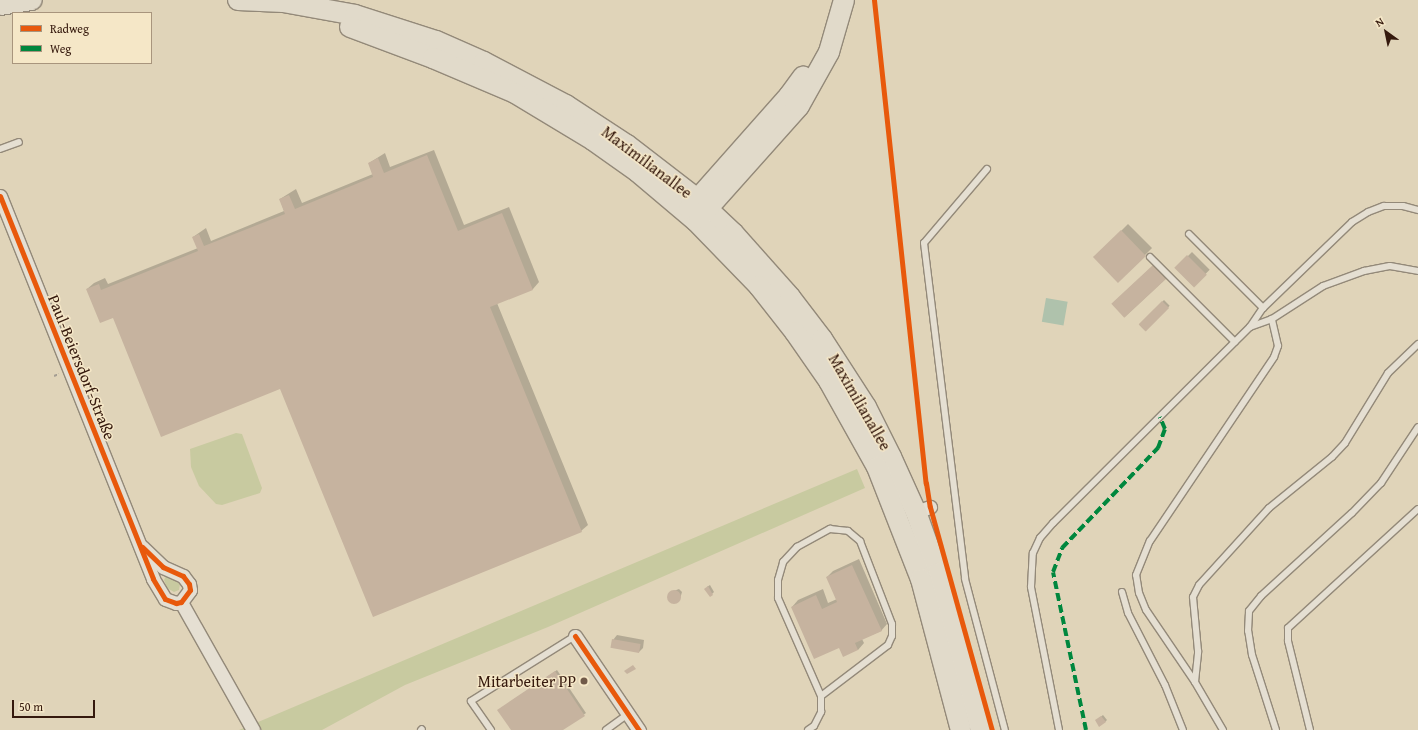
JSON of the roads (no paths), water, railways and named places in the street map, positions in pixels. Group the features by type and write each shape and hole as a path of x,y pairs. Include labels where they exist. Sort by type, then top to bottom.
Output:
{"main road":[{"path":"0,5 32,0"},
{"path":"238,0 259,1 372,35 515,93 593,140 638,172 697,210 789,96 834,29 844,0"},
{"name":"Maximilianallee","path":"697,210 778,283 833,356 866,407 923,509 942,587 981,730"},
{"name":"Maximilianallee","path":"697,210 796,332 829,381 863,439 899,518 921,579 961,730"}],"street":[{"name":"Paul-Beiersdorf-Straße","path":"0,196 161,595 170,602 181,602 190,590 189,584 183,576 163,567 142,547"},
{"path":"181,602 253,730"},
{"path":"575,636 639,730"}],"lane":[{"path":"0,149 19,142"},
{"path":"987,168 924,243 965,579 1005,730"},
{"path":"1058,730 1031,586 1033,553 1053,523 1250,327 1263,308 1352,222 1368,212 1384,206 1403,206 1418,210"},
{"path":"1189,234 1263,308"},
{"path":"1150,257 1235,342"},
{"path":"1250,327 1272,319 1322,286 1364,271 1390,266 1418,271"},
{"path":"1222,730 1195,682 1146,610 1139,593 1136,576 1150,541 1274,357 1278,346 1272,319"},
{"path":"1195,682 1198,651 1193,597 1199,585 1270,508 1332,457 1345,443 1388,374 1418,344"},
{"path":"1276,730 1252,655 1248,630 1249,611 1261,596 1352,513 1381,483 1418,428"},
{"path":"1310,730 1288,641 1288,628 1418,509"},
{"path":"808,730 814,726 821,712 821,696 778,598 778,580 783,562 796,547 830,529 848,531 860,541 892,624 892,636 888,645 821,696"},
{"path":"1122,592 1128,613 1165,685 1183,730"},
{"path":"491,730 472,701 575,636"},
{"path":"606,730 628,714"}],"place":[{"name":"Mitarbeiter PP","path":"584,681"}]}
